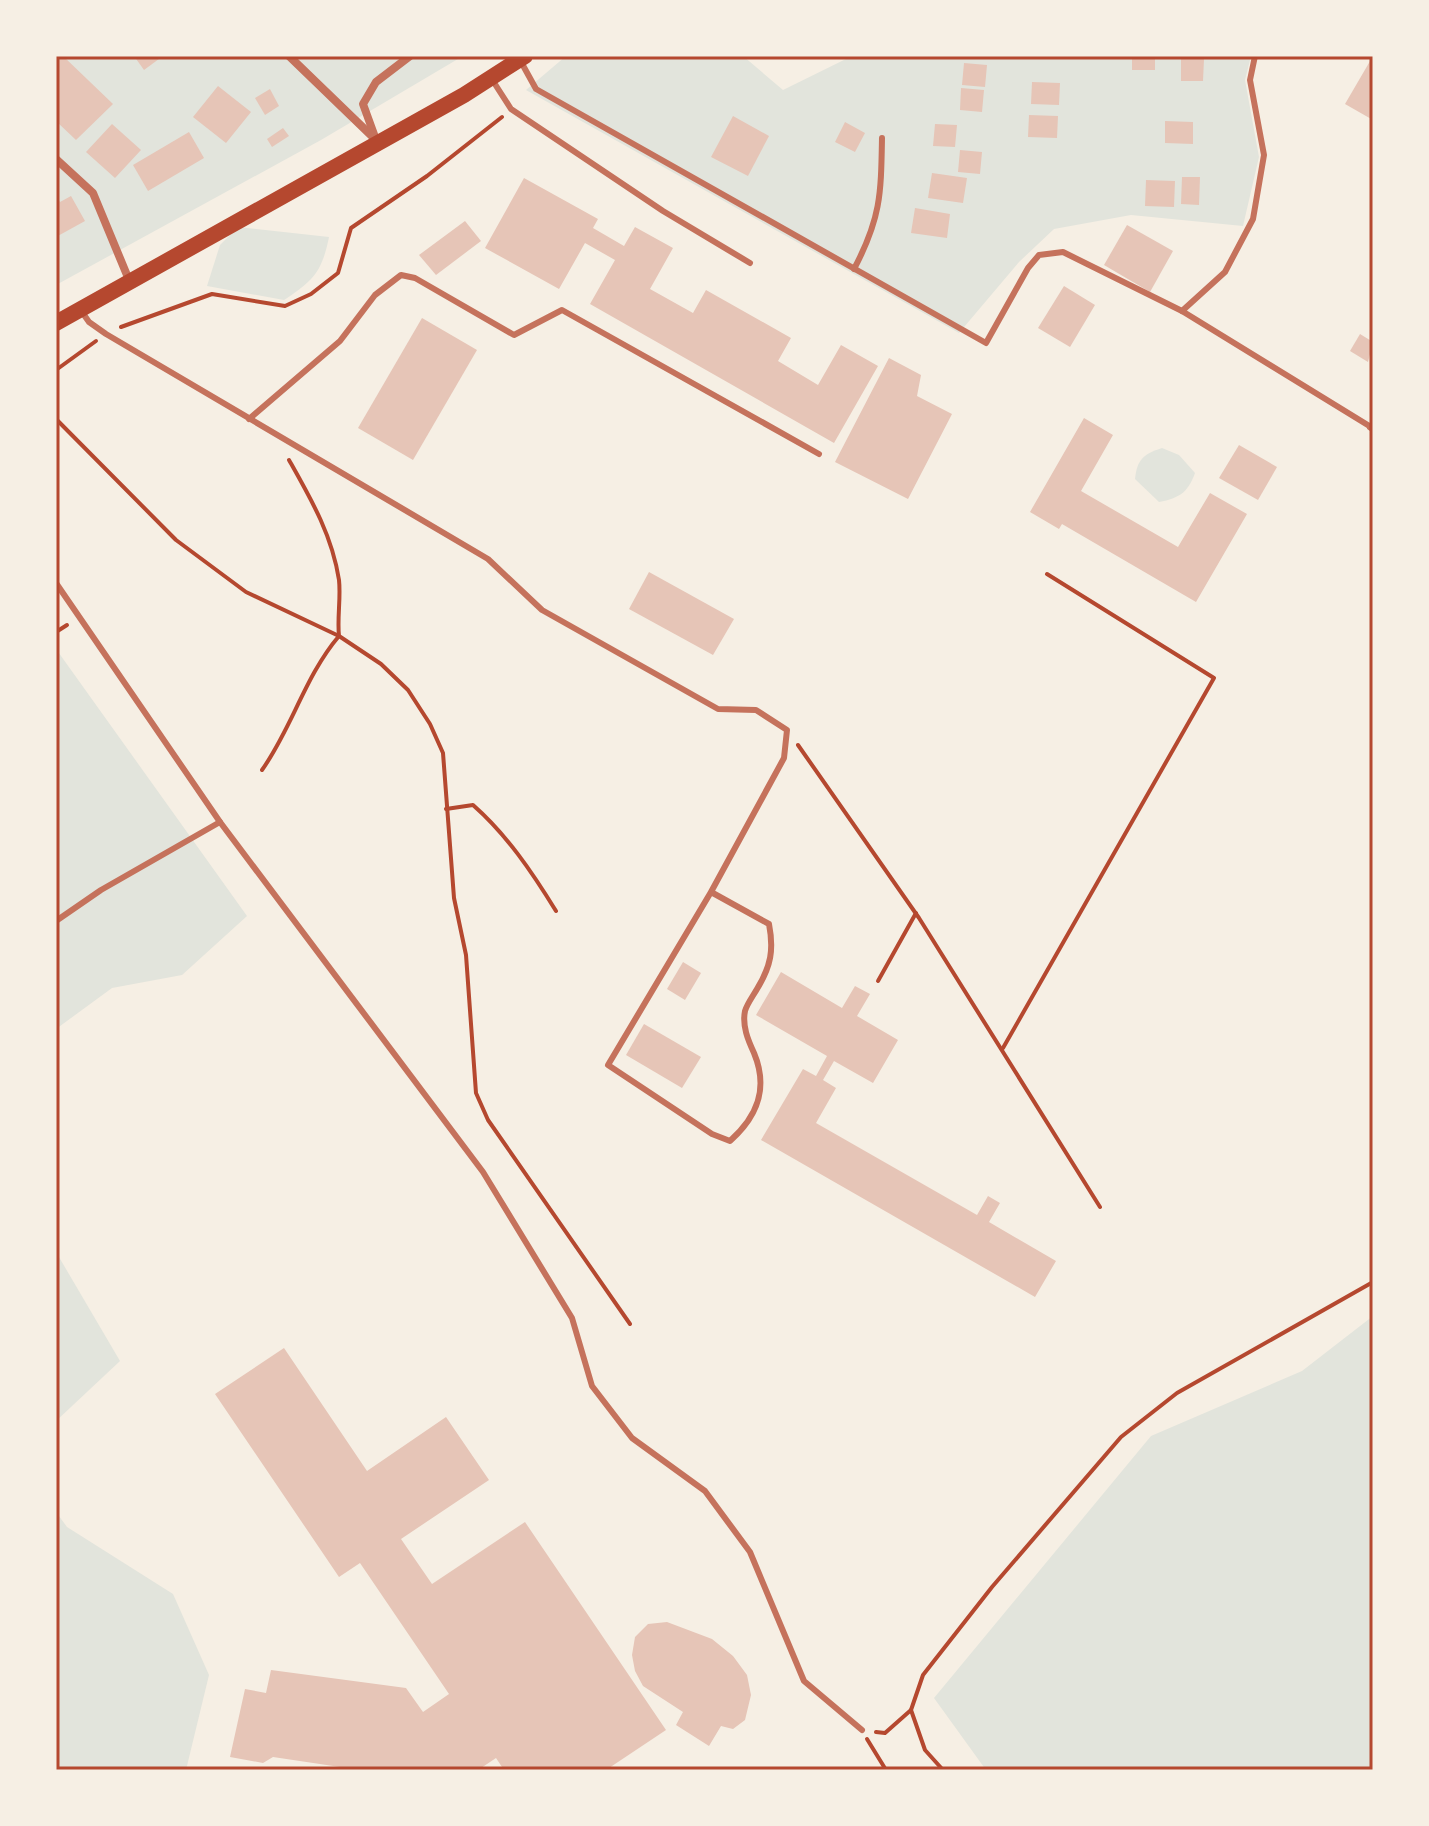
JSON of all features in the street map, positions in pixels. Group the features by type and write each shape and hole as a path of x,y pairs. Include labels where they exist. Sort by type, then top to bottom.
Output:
{"main road":[{"path":"56,323 522,58"}],"street":[{"path":"289,56 378,142"},
{"path":"378,142 363,104 376,82 410,56"},
{"path":"56,159 93,193 129,280"}],"lane":[{"path":"1182,311 1225,272 1253,219 1264,155 1250,80 1255,56"},
{"path":"522,58 536,89 986,343 1028,268 1039,255 1050,251 1063,252 1182,311 1372,426"},
{"path":"491,78 511,109 663,211 750,263"},
{"path":"854,269 873,232 879,211 882,138"},
{"path":"249,419 340,341 375,295 401,275 415,278 514,335 562,310 819,454"},
{"path":"80,309 89,322 106,334 488,559 542,610 718,709 756,710 787,730 784,758 711,892 608,1065 712,1134 730,1141 750,1123 762,1094 757,1061 745,1032 745,1009 764,978 774,951 769,924 711,892"},
{"path":"56,583 220,822 483,1172 572,1318 592,1386 632,1438 705,1491 750,1552 804,1681 862,1730"},
{"path":"56,921 101,890 220,822"}],"path":[{"path":"56,370 106,334 212,294 285,306 311,294 338,273 351,228 427,176 511,109"},
{"path":"56,419 176,540 246,592 339,636 408,690 430,724 443,753 454,898 466,955 476,1093 488,1120 630,1324"},
{"path":"262,770 278,748 321,657 339,636 339,585 333,552 321,515 274,433"},
{"path":"1003,1048 1214,678 1047,574"},
{"path":"787,730 916,913 1100,1207"},
{"path":"446,809 473,805 527,864 556,911"},
{"path":"878,981 916,913"},
{"path":"862,1730 885,1733 911,1710 923,1675 992,1587 1121,1437 1177,1393 1373,1282"},
{"path":"911,1710 925,1750 943,1770"},
{"path":"862,1730 886,1770"}],"shaded area":[{"path":"56,56 463,56 321,140 56,285"},
{"path":"566,56 743,56 783,90 852,56 1251,56 1245,80 1259,157 1243,226 1131,215 1054,229 1019,262 959,333 526,90"},
{"path":"238,227 329,237 315,274 284,300 207,286 220,245"},
{"path":"1162,448 1179,455 1195,473 1182,493 1159,502 1135,479 1142,459"},
{"path":"56,649 247,916 182,975 112,988 56,1029"},
{"path":"56,1252 120,1361 56,1421"},
{"path":"1373,1316 1373,1770 986,1770 934,1698 1151,1436 1302,1371"},
{"path":"56,1512 67,1527 173,1594 209,1675 186,1770 56,1770"}],"building":[{"path":"63,56 113,104 76,140 56,121 56,63"},
{"path":"134,56 163,56 144,70"},
{"path":"1373,56 1373,120 1345,104"},
{"path":"1132,57 1155,58 1155,70 1132,70"},
{"path":"1181,59 1204,59 1203,81 1181,81"},
{"path":"964,63 987,65 985,87 962,85"},
{"path":"1032,82 1060,83 1059,105 1031,104"},
{"path":"218,86 251,112 226,143 193,117"},
{"path":"961,88 984,90 982,112 960,110"},
{"path":"270,89 279,106 265,115 255,98"},
{"path":"1029,115 1058,116 1057,138 1028,137"},
{"path":"733,116 769,136 748,176 711,157"},
{"path":"1165,121 1193,122 1193,144 1165,143"},
{"path":"845,122 865,133 855,152 835,142"},
{"path":"112,124 141,150 115,178 86,152"},
{"path":"935,124 957,125 955,147 933,146"},
{"path":"283,128 289,136 272,147 267,139"},
{"path":"189,132 204,158 148,191 133,165"},
{"path":"960,150 982,152 980,174 958,172"},
{"path":"932,173 967,178 963,203 928,198"},
{"path":"1182,177 1200,177 1199,205 1181,204"},
{"path":"524,178 598,219 593,228 624,246 635,227 673,248 650,289 693,313 706,290 791,338 778,361 818,385 841,345 878,366 834,443 590,304 615,260 585,243 559,289 485,248"},
{"path":"1146,180 1175,181 1174,207 1145,206"},
{"path":"56,195 60,202 71,196 85,221 56,237"},
{"path":"915,208 950,214 947,238 911,233"},
{"path":"465,221 481,241 436,275 419,255"},
{"path":"1127,225 1173,251 1150,292 1104,265"},
{"path":"1064,286 1095,305 1070,347 1038,328"},
{"path":"422,318 477,350 413,460 358,428"},
{"path":"1360,334 1373,342 1368,362 1350,351"},
{"path":"889,358 921,375 917,396 952,414 908,499 835,462"},
{"path":"1084,418 1113,435 1081,491 1178,547 1210,493 1247,514 1196,602 1062,524 1059,529 1030,512"},
{"path":"1239,445 1277,467 1258,500 1219,478"},
{"path":"649,572 734,619 713,655 629,609"},
{"path":"683,962 701,973 685,1000 667,989"},
{"path":"781,972 842,1008 855,986 870,994 857,1016 898,1040 873,1083 834,1061 823,1080 836,1088 816,1123 977,1215 988,1196 1000,1203 989,1222 1056,1261 1035,1297 761,1140 803,1069 816,1076 827,1056 756,1015"},
{"path":"644,1024 701,1057 682,1088 626,1055"},
{"path":"284,1348 367,1471 446,1417 489,1480 401,1539 432,1584 525,1522 666,1730 606,1770 504,1770 496,1758 478,1770 360,1770 273,1757 263,1763 230,1757 245,1689 266,1693 271,1670 406,1688 423,1712 449,1694 360,1563 339,1577 215,1394"},
{"path":"667,1622 712,1639 733,1656 747,1675 751,1695 745,1720 733,1729 721,1726 709,1746 676,1725 683,1712 643,1686 635,1671 632,1655 635,1637 648,1624"}]}
